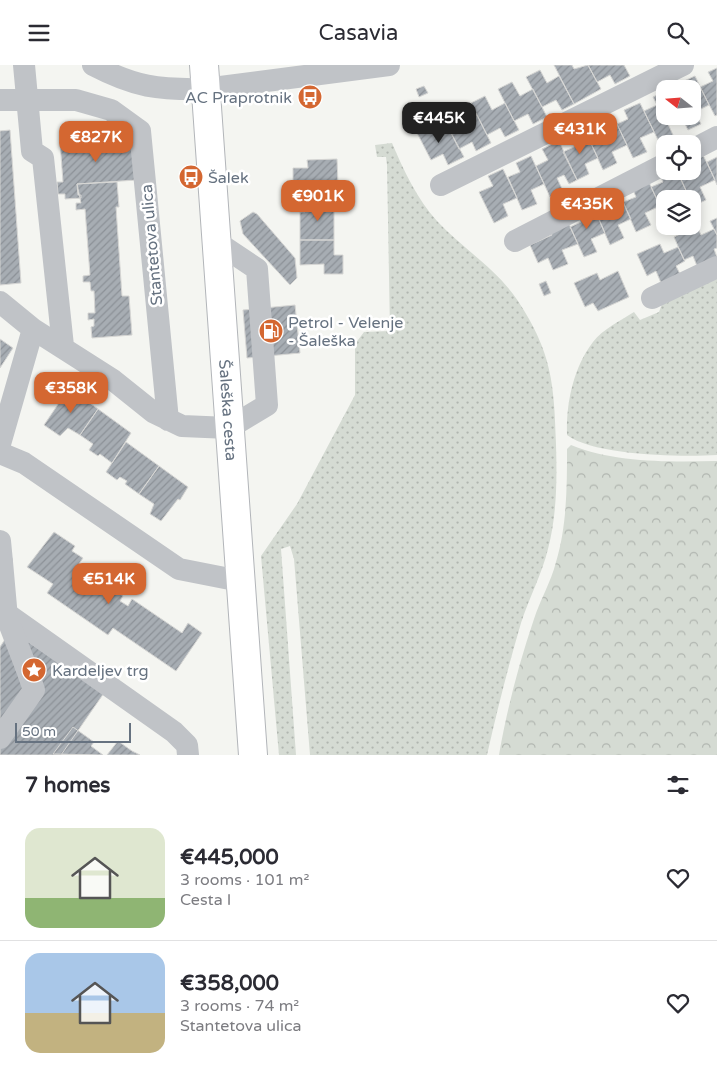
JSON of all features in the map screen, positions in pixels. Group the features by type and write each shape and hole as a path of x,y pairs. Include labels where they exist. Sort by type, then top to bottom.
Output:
{"main road":[{"name":"Šaleška cesta","path":"204,77 253,755"}],"street":[{"path":"24,65 32,151 43,158 63,346"},
{"path":"93,65 118,78 142,87 174,90 204,77 340,73 389,65"},
{"path":"441,185 683,65"},
{"name":"Stantetova ulica","path":"0,100 76,100 111,110 140,131 168,421"},
{"path":"701,145 717,137"},
{"path":"515,241 656,169"},
{"path":"0,302 33,329 63,346 168,421 182,426 229,428 267,405 257,269 215,241"},
{"path":"652,298 717,267"},
{"path":"0,445 33,329"},
{"path":"0,453 24,463 180,569 240,581"},
{"path":"0,737 34,690 6,618 1,551"},
{"path":"0,609 174,732 187,745 188,755"}],"green space":[{"path":"392,143 401,164 423,203 447,231 490,269 510,290 538,337 549,369 554,403 556,484 551,536 542,568 521,623 487,755 310,755 294,559 290,546 281,549 296,755 279,755 261,556 297,504 355,395 355,344 364,332 390,331 387,165 386,157 377,157 375,145"},
{"path":"717,272 717,455 639,454 597,447 580,442 567,435 572,387 580,363 597,337 612,325 634,312 640,320 659,312 665,296"},
{"path":"571,445 588,451 624,458 662,461 717,461 717,755 499,755 523,652 560,548 566,506 567,449"}],"building":[{"path":"554,65 572,65 574,69 588,65 601,89 574,104"},
{"path":"588,65 624,65 630,76 615,84 610,75 597,82"},
{"path":"717,68 717,115 715,116 701,89 701,87 713,81 708,72"},
{"path":"540,70 547,83 559,76 574,104 562,110 556,100 542,107 526,77"},
{"path":"695,76 697,80 686,80"},
{"path":"512,82 520,96 533,89 547,117 533,124 528,114 514,121 498,89"},
{"path":"424,86 428,93 419,97 416,89"},
{"path":"701,88 709,105 701,109"},
{"path":"485,96 492,110 505,103 519,130 505,137 500,128 487,135 471,103"},
{"path":"640,103 654,132 640,138 647,152 633,158 617,124 628,119 624,110"},
{"path":"656,105 656,125 668,125 673,135 656,136 644,111"},
{"path":"457,110 464,122 477,115 491,143 476,151 472,142 459,149 443,117"},
{"path":"613,116 627,145 612,152 617,163 603,170 589,139 601,133 597,124"},
{"path":"430,122 437,135 449,129 464,157 448,165 443,154 431,160 415,129"},
{"path":"686,125 699,125 688,130"},
{"path":"584,129 598,158 585,164 589,174 577,180 563,152 576,146 571,136"},
{"path":"10,130 21,283 0,285 0,131"},
{"path":"133,137 136,180 77,184 78,195 81,195 81,198 65,199 65,194 58,194 57,182 63,182 60,142"},
{"path":"559,141 577,180 569,184 564,175 557,178 563,191 550,197 536,166 548,160 542,149"},
{"path":"701,153 715,180 700,187 706,200 701,202 701,190 686,190 681,180 701,180"},
{"path":"531,156 544,184 531,190 537,204 522,210 508,177 520,172 516,163"},
{"path":"717,157 717,185 707,162"},
{"path":"337,159 338,184 293,184 293,168 308,168 307,160"},
{"path":"503,169 517,198 503,204 508,216 494,223 479,192 493,186 488,176"},
{"path":"647,178 656,197 656,208 645,213 651,225 636,232 623,202 636,197 631,185"},
{"path":"662,180 681,180 686,190 656,190 656,198 651,187 663,182"},
{"path":"117,182 119,207 116,207 122,296 129,296 132,335 92,338 91,327 94,326 94,319 88,320 88,313 95,313 94,291 91,291 90,282 83,282 83,276 90,275 85,209 76,210 76,203 81,203 77,184"},
{"path":"284,184 330,184 330,189 322,189 322,204 284,205"},
{"path":"618,191 631,219 618,225 624,238 610,245 596,213 608,207 603,197"},
{"path":"322,200 334,200 334,240 300,240 300,212 305,212 304,204 322,204"},
{"path":"592,203 605,233 591,239 597,252 584,257 570,227 581,222 576,211"},
{"path":"253,212 257,214 295,258 297,278 290,285 243,234 240,221"},
{"path":"566,217 578,244 562,250 568,264 553,270 548,258 538,263 530,245 552,235 548,225"},
{"path":"717,218 717,235 710,221"},
{"path":"714,229 717,235 717,248 714,249 717,257 697,266 693,256 684,260 674,237 678,235 701,235"},
{"path":"300,240 334,240 334,255 343,255 343,274 324,274 324,264 300,265"},
{"path":"660,244 664,253 678,247 685,261 676,266 680,274 661,283 656,271 647,276 637,254"},
{"path":"618,271 629,297 598,311 593,303 585,307 574,283 597,273 600,280"},
{"path":"546,281 551,293 544,296 539,284"},
{"name":"Petrol - Velenje - Šaleška","path":"295,305 300,353 247,358 243,310"},
{"path":"0,339 13,348 0,368"},
{"path":"66,386 98,409 80,435 68,428 60,436 44,425 61,400 58,397"},
{"path":"98,409 131,433 112,463 100,454 98,456 89,450 93,444 80,435"},
{"path":"126,442 159,466 139,494 125,484 127,481 120,477 117,480 106,472"},
{"path":"159,466 188,487 180,500 178,499 161,521 150,514 154,504 139,494"},
{"path":"54,532 75,546 72,551 83,558 76,568 85,574 92,565 100,570 92,581 113,595 116,591 123,596 120,601 128,606 132,599 182,633 188,623 202,633 176,671 113,628 108,635 47,593 53,584 27,567"},
{"name":"Kardeljev trg","path":"11,630 104,693 61,755 0,755 0,647"},
{"path":"73,727 94,742 91,746 103,755 53,754"},
{"path":"118,741 132,751 140,755 107,755"}],"place":[{"name":"AC Praprotnik","path":"310,97"},
{"name":"Šalek","path":"191,177"},
{"name":"Petrol - Velenje - Šaleška","path":"271,331"},
{"name":"Kardeljev trg","path":"34,670"}]}
